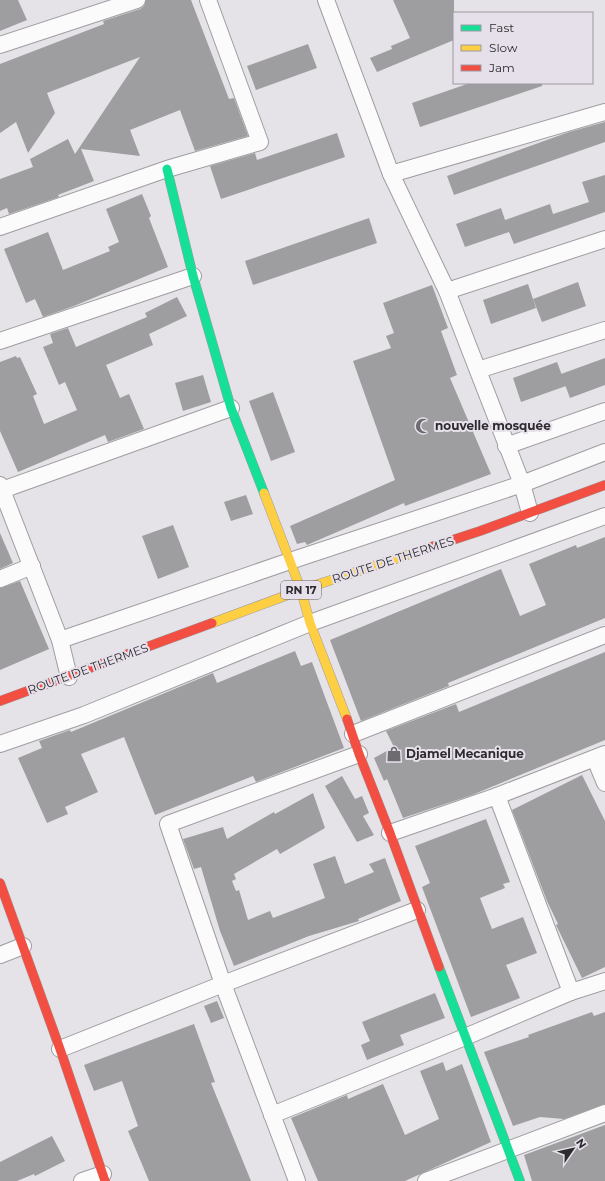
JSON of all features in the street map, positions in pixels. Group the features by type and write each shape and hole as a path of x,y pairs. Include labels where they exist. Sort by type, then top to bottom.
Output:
{"street":[{"path":"0,44 137,0"},
{"path":"0,227 167,170 260,142 208,0"},
{"path":"326,0 390,174 447,291 522,484 530,513"},
{"path":"390,174 605,112"},
{"path":"167,170 193,276 231,408 290,560 301,590 310,623 520,1181"},
{"path":"447,291 605,239"},
{"path":"0,341 193,276"},
{"path":"478,370 605,330"},
{"path":"69,677 60,640 1,487 231,408"},
{"path":"506,446 605,411"},
{"path":"60,640 290,560 522,484 605,452"},
{"name":"ROUTE DE THERMES","path":"0,701 69,677 301,590 530,513 605,485"},
{"path":"0,744 84,715 310,623 605,516"},
{"path":"0,579 32,566"},
{"path":"353,734 605,635"},
{"path":"297,1181 223,984 168,824 359,754"},
{"path":"390,833 497,796 600,757 605,783"},
{"path":"497,796 571,992"},
{"path":"0,883 60,1049 104,1177 82,1181"},
{"path":"60,1049 223,984 418,910"},
{"path":"0,955 23,946"},
{"path":"272,1115 465,1037 571,992 605,980"},
{"path":"426,1181 605,1113"}],"building":[{"path":"0,0 18,0 27,20 0,31"},
{"path":"146,0 191,0 229,99 234,98 248,136 195,151 180,110 130,130 140,156 81,149 94,181 58,195 59,197 9,214 7,208 0,211 0,179 33,167 30,159 68,139 75,154 140,57 47,93 55,113 28,153 16,122 0,133 0,64 104,24 103,21 140,9 144,6"},
{"path":"393,0 454,0 453,40 377,72 370,58 392,49 391,46 410,38"},
{"path":"308,44 317,68 256,90 247,66"},
{"path":"467,84 542,84 542,86 420,127 412,103"},
{"path":"605,122 605,142 454,195 447,176 569,132"},
{"path":"337,133 345,157 221,199 210,166 255,153 257,160"},
{"path":"605,175 605,212 514,244 509,232 465,247 456,224 501,208 505,220 550,204 553,214 589,202 582,182"},
{"path":"142,194 151,216 149,218 168,267 74,306 43,317 35,299 26,303 4,249 48,232 63,270 110,251 108,247 119,242 106,209"},
{"path":"369,218 377,243 253,285 245,261"},
{"path":"578,282 586,306 542,322 533,299"},
{"path":"528,284 536,308 491,324 483,300"},
{"name":"nouvelle mosquée","path":"432,285 448,328 441,331 457,375 450,378 491,474 405,506 404,503 307,545 305,542 297,544 290,526 395,480 353,361 391,348 386,336 394,333 383,303"},
{"path":"177,297 187,316 149,334 153,345 106,365 120,398 129,394 144,429 108,442 105,435 18,472 0,431 0,362 16,356 17,358 20,357 37,394 33,396 44,424 77,410 65,382 59,385 43,347 53,343 50,334 68,328 76,347 147,317 145,313"},
{"path":"605,358 605,385 570,398 561,374"},
{"path":"557,362 566,386 521,402 513,378"},
{"path":"203,375 211,402 183,411 175,383"},
{"path":"273,392 295,452 271,461 249,401"},
{"path":"246,495 253,514 231,521 224,502"},
{"path":"173,525 189,567 158,579 142,536"},
{"path":"0,533 13,563 0,569"},
{"path":"605,537 605,618 448,683 449,686 361,721 330,640 501,569 520,616 546,605 529,564 576,545 577,548"},
{"path":"20,581 49,649 0,670 0,588"},
{"path":"295,651 301,666 312,662 344,748 256,782 253,776 155,815 124,737 81,754 98,792 65,807 68,814 47,823 18,758 42,748 39,741 70,730 71,732 213,673 217,683"},
{"path":"605,652 605,740 472,795 403,818 387,779 384,781 374,758 394,747 386,731 456,704 459,712"},
{"path":"582,775 605,821 605,967 582,978 556,925 558,924 547,901 512,810"},
{"path":"342,776 355,799 362,796 369,813 363,816 374,835 357,842 325,786"},
{"path":"313,793 325,828 280,854 277,849 234,874 236,879 232,881 236,891 239,890 248,920 270,911 273,918 325,898 313,864 335,856 345,884 374,872 369,864 385,858 401,901 358,919 359,921 309,936 234,966 220,931 201,867 194,869 183,839 223,827 227,839 274,812 275,814"},
{"path":"486,819 510,882 503,884 505,888 480,898 492,929 523,917 537,953 506,965 520,998 471,1017 422,887 430,883 415,846"},
{"path":"435,993 445,1018 400,1035 404,1045 367,1060 361,1045 370,1041 362,1022"},
{"path":"217,1001 224,1018 211,1023 204,1006"},
{"path":"592,1012 594,1016 605,1012 605,1104 564,1119 540,1117 513,1126 484,1052 529,1037 528,1035"},
{"path":"194,1024 215,1082 211,1083 251,1181 149,1181 128,1131 138,1126 122,1081 94,1091 84,1065"},
{"path":"443,1062 446,1071 462,1064 491,1142 405,1181 318,1181 291,1118 347,1095 348,1099 383,1084 405,1135 439,1119 420,1071"},
{"path":"605,1125 605,1181 532,1181 524,1155"},
{"path":"52,1136 65,1161 35,1176 34,1174 17,1181 0,1181 0,1162"}],"traffic: fast":[{"path":"167,169 193,276 231,408 264,493"},
{"path":"439,967 520,1181"}],"traffic: slow":[{"path":"264,493 301,590 310,623 347,719"},
{"path":"212,623 301,590 425,549"}],"traffic: jam":[{"path":"425,549 480,531 605,485"},
{"path":"0,701 212,623"},
{"path":"347,719 439,967"},
{"path":"0,883 60,1049 105,1181"}],"place":[{"name":"nouvelle mosquée","path":"423,426"},
{"name":"Djamel Mecanique","path":"394,754"}]}
